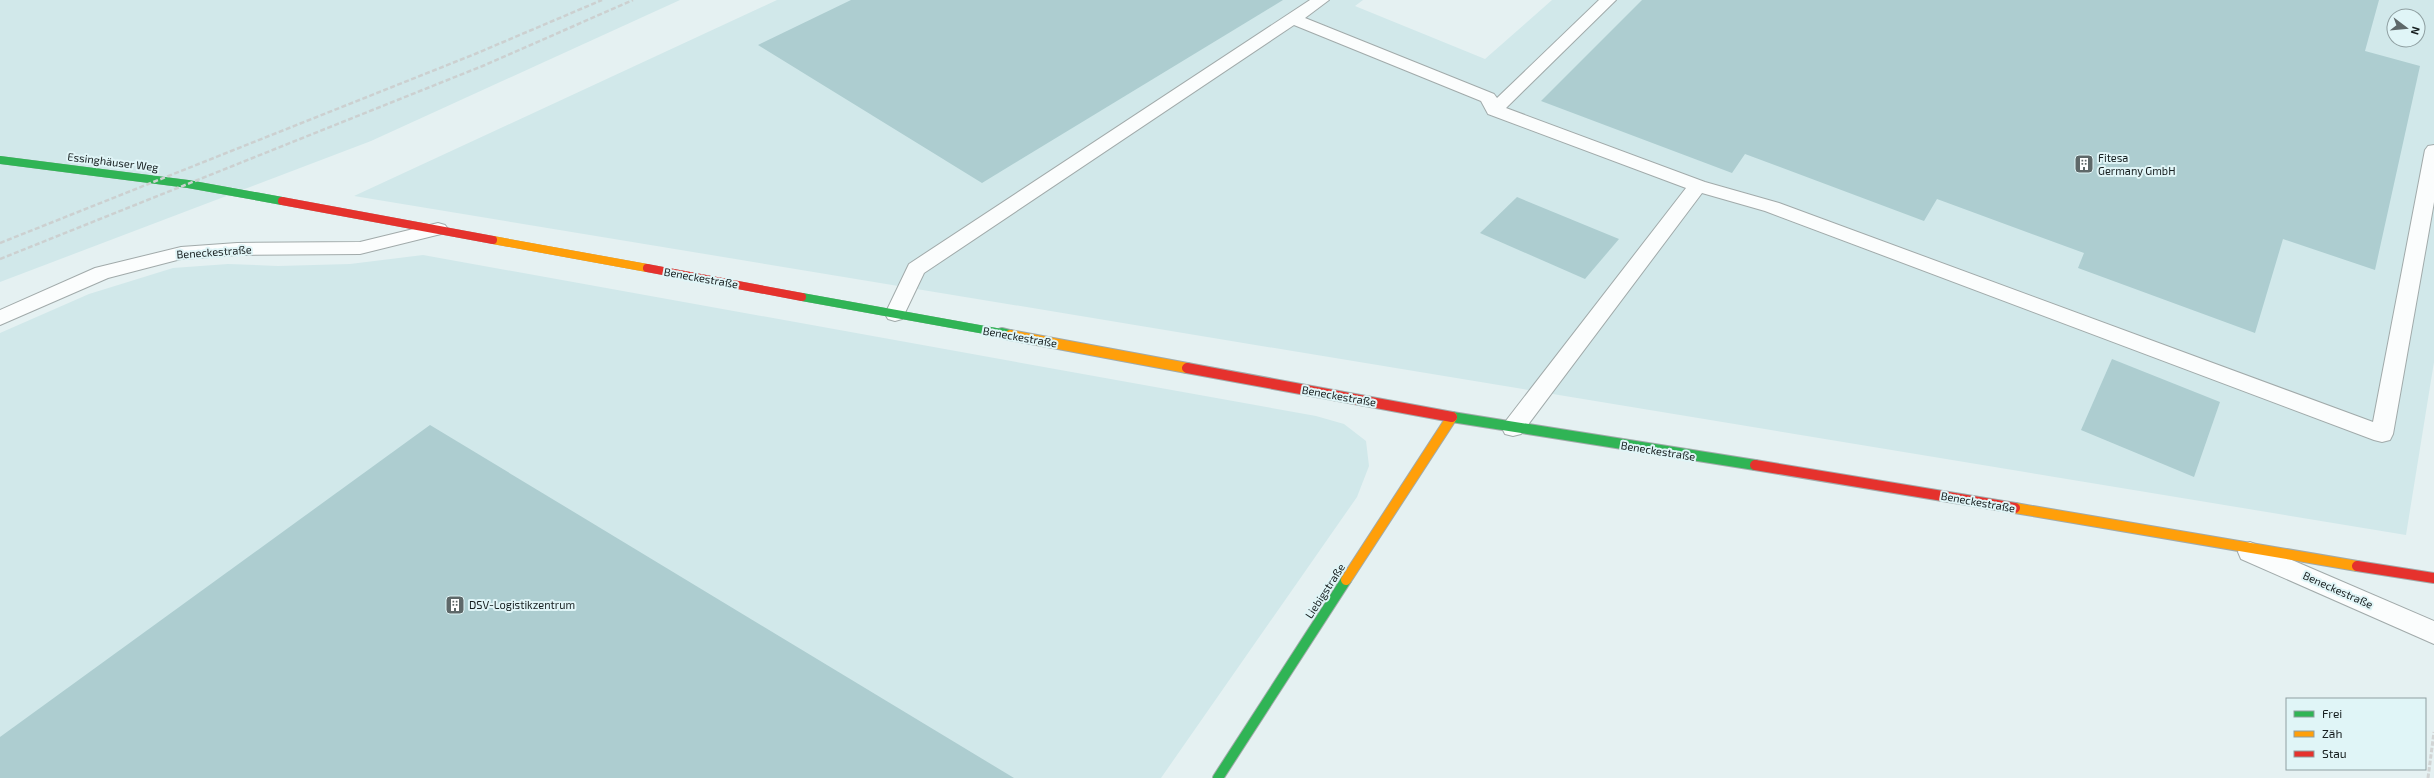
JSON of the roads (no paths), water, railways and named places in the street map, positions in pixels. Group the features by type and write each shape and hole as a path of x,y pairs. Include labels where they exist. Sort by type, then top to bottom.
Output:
{"street":[{"path":"895,314 916,268 1291,18 1321,0"},
{"path":"1494,110 1608,0"},
{"path":"1291,18 1488,98 1494,110 1698,186 1772,206 2382,434 2434,150"},
{"name":"Essinghäuser Weg","path":"0,160 223,190"},
{"path":"1513,428 1698,186"},
{"name":"Beneckestraße","path":"223,190 438,228 1513,428 1879,484 2242,548 2434,578"},
{"name":"Beneckestraße","path":"0,318 102,273 181,253 238,248 319,250 360,248 438,228"},
{"name":"Liebigstraße","path":"1218,778 1452,417"},
{"name":"Beneckestraße","path":"2242,548 2434,633"}],"railway":[{"path":"0,243 475,54 602,0"},
{"path":"0,259 485,65 633,0"}],"place":[{"name":"Fitesa Germany GmbH","path":"2084,164"},
{"name":"DSV-Logistikzentrum","path":"455,605"}]}
